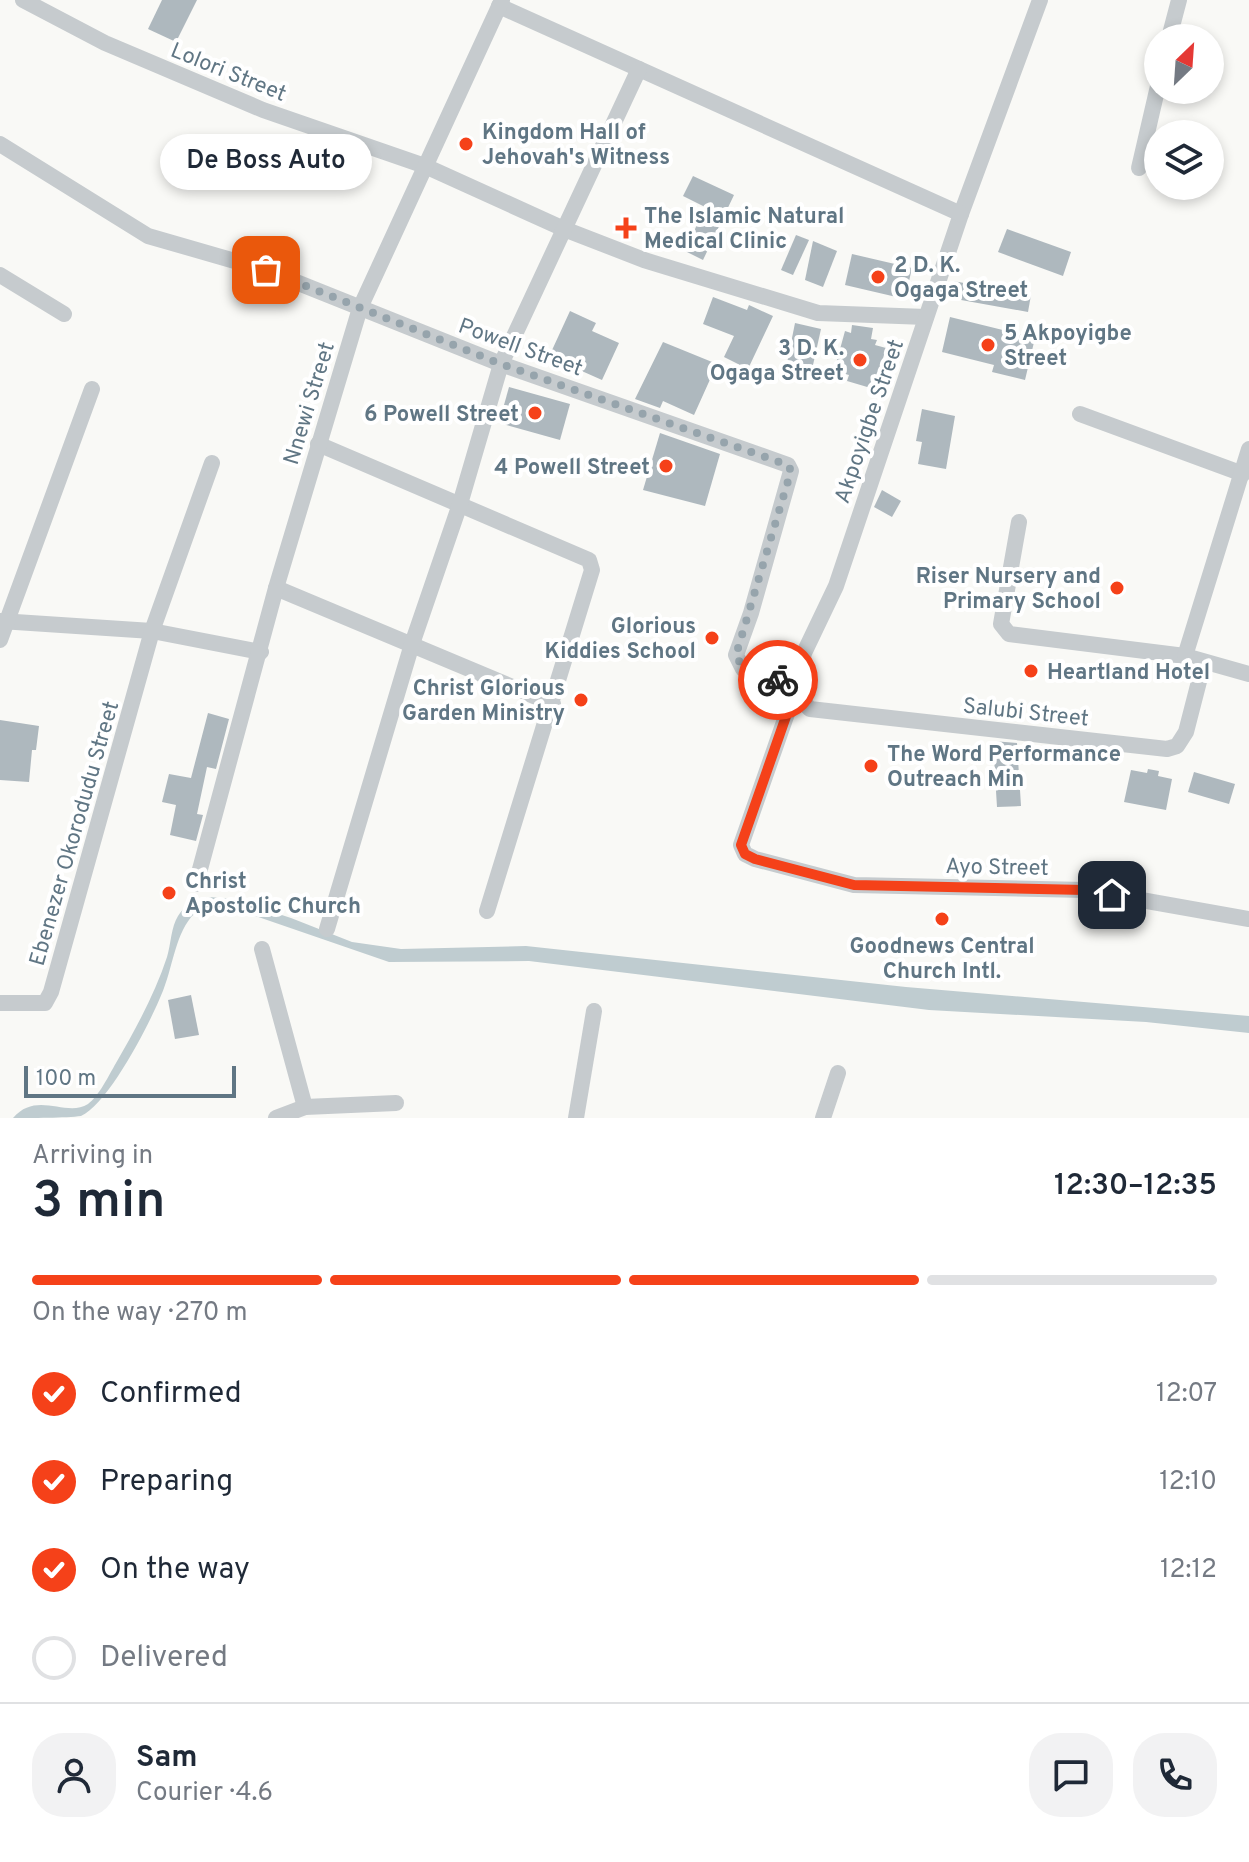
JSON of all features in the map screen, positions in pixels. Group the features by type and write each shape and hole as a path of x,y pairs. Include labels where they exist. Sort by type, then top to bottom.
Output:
{"street":[{"name":"Lolori Street","path":"23,0 105,43 263,110 425,166 564,229 644,260 818,313 926,317"},
{"name":"Akpoyigbe Street","path":"745,854 741,845 797,685 804,653 836,586 961,214 1040,0"},
{"path":"1173,24 1179,0"},
{"name":"Nnewi Street","path":"196,884 276,588 360,308 501,3"},
{"path":"501,3 639,69 961,214"},
{"path":"327,929 412,644 460,504 501,364 639,69"},
{"path":"1139,168 1154,104"},
{"name":"Powell Street","path":"0,144 148,236 266,270 501,364 788,465 791,471 736,655 743,669 797,685"},
{"path":"0,275 64,314"},
{"path":"0,640 3,622 92,389"},
{"path":"1080,414 1243,474"},
{"path":"318,444 589,560 592,570 487,911"},
{"path":"1185,656 1249,449"},
{"path":"152,631 212,463"},
{"path":"1019,522 1001,624 1009,634 1185,656 1249,674"},
{"path":"276,588 553,704"},
{"path":"3,622 152,631 261,652"},
{"name":"Ebenezer Okorodudu Street","path":"0,1003 45,1003 51,992 152,631"},
{"name":"Salubi Street","path":"797,685 800,699 810,709 1167,749 1177,746 1186,732 1204,662"},
{"name":"Ayo Street","path":"745,854 854,885 1085,890 1249,919"},
{"path":"262,949 305,1107"},
{"path":"576,1118 594,1011"},
{"path":"823,1118 838,1073"},
{"path":"284,1117 305,1107 396,1103"}],"shaded area":[{"path":"209,897 233,899 352,942 401,949 526,946 906,987 1249,1016 1249,1033 1146,1022 929,1010 529,961 389,962 229,907 210,907 198,911 188,921 150,1019 117,1078 92,1108 81,1116 13,1118 32,1106 79,1107 88,1104 100,1091 151,998 178,916 191,904"}],"building":[{"path":"162,0 197,0 176,42 148,29"},
{"path":"693,176 734,195 703,260 685,251 705,207 683,196"},
{"path":"1007,229 1071,252 1063,276 998,252"},
{"path":"796,235 809,240 793,275 781,270"},
{"path":"813,241 837,251 823,287 805,280"},
{"name":"2 D. K. Ogaga Street","path":"852,254 912,268 905,299 845,285"},
{"path":"953,281 1031,295 1028,312 950,298"},
{"path":"713,297 747,310 749,305 773,316 748,369 724,357 734,336 703,324"},
{"path":"570,311 596,323 592,331 619,343 602,380 575,368 573,373 547,361"},
{"name":"5 Akpoyigbe Street","path":"950,317 1035,338 1025,380 992,372 994,365 942,352"},
{"path":"795,323 821,329 809,383 784,378"},
{"name":"3 D. K. Ogaga Street","path":"852,325 873,328 871,339 877,340 875,345 886,348 874,389 847,381 849,375 834,371 845,331 851,333"},
{"path":"663,342 717,364 694,415 663,401 660,408 635,399"},
{"name":"6 Powell Street","path":"509,387 570,404 560,440 499,423"},
{"path":"922,409 955,416 946,469 918,464 922,442 916,441"},
{"path":"660,433 720,454 705,506 643,490"},
{"path":"882,490 901,501 892,517 874,507"},
{"path":"208,713 229,719 216,769 207,767 197,814 203,815 196,841 170,835 176,805 162,802 169,774 191,778"},
{"path":"0,720 39,726 36,750 32,750 29,782 0,780"},
{"path":"993,741 1017,743 1021,806 997,807"},
{"path":"1148,769 1159,771 1158,776 1172,779 1166,810 1124,802 1131,770 1147,773"},
{"path":"1194,772 1235,784 1229,804 1188,792"},
{"path":"191,995 199,1035 175,1039 168,1000"}],"way so far":[{"path":"266,270 501,364 788,465 791,471 736,655 743,669 778,680"}],"place":[{"name":"Kingdom Hall of Jehovah's Witness","path":"466,144"},
{"name":"The Islamic Natural Medical Clinic","path":"626,228"},
{"name":"De Boss Auto","path":"266,270"},
{"name":"2 D. K. Ogaga Street","path":"878,277"},
{"name":"5 Akpoyigbe Street","path":"988,345"},
{"name":"3 D. K. Ogaga Street","path":"860,360"},
{"name":"6 Powell Street","path":"535,413"},
{"name":"4 Powell Street","path":"666,466"},
{"name":"Riser Nursery and Primary School","path":"1117,588"},
{"name":"Glorious Kiddies School","path":"712,638"},
{"name":"Heartland Hotel","path":"1031,671"},
{"name":"Christ Glorious Garden Ministry","path":"581,700"},
{"name":"The Word Performance Outreach Min","path":"871,766"},
{"name":"Christ Apostolic Church","path":"169,893"},
{"name":"Goodnews Central Church Intl.","path":"942,919"}],"route":[{"path":"778,680 797,685 741,845 745,854 854,885 1085,890 1112,895"}]}
